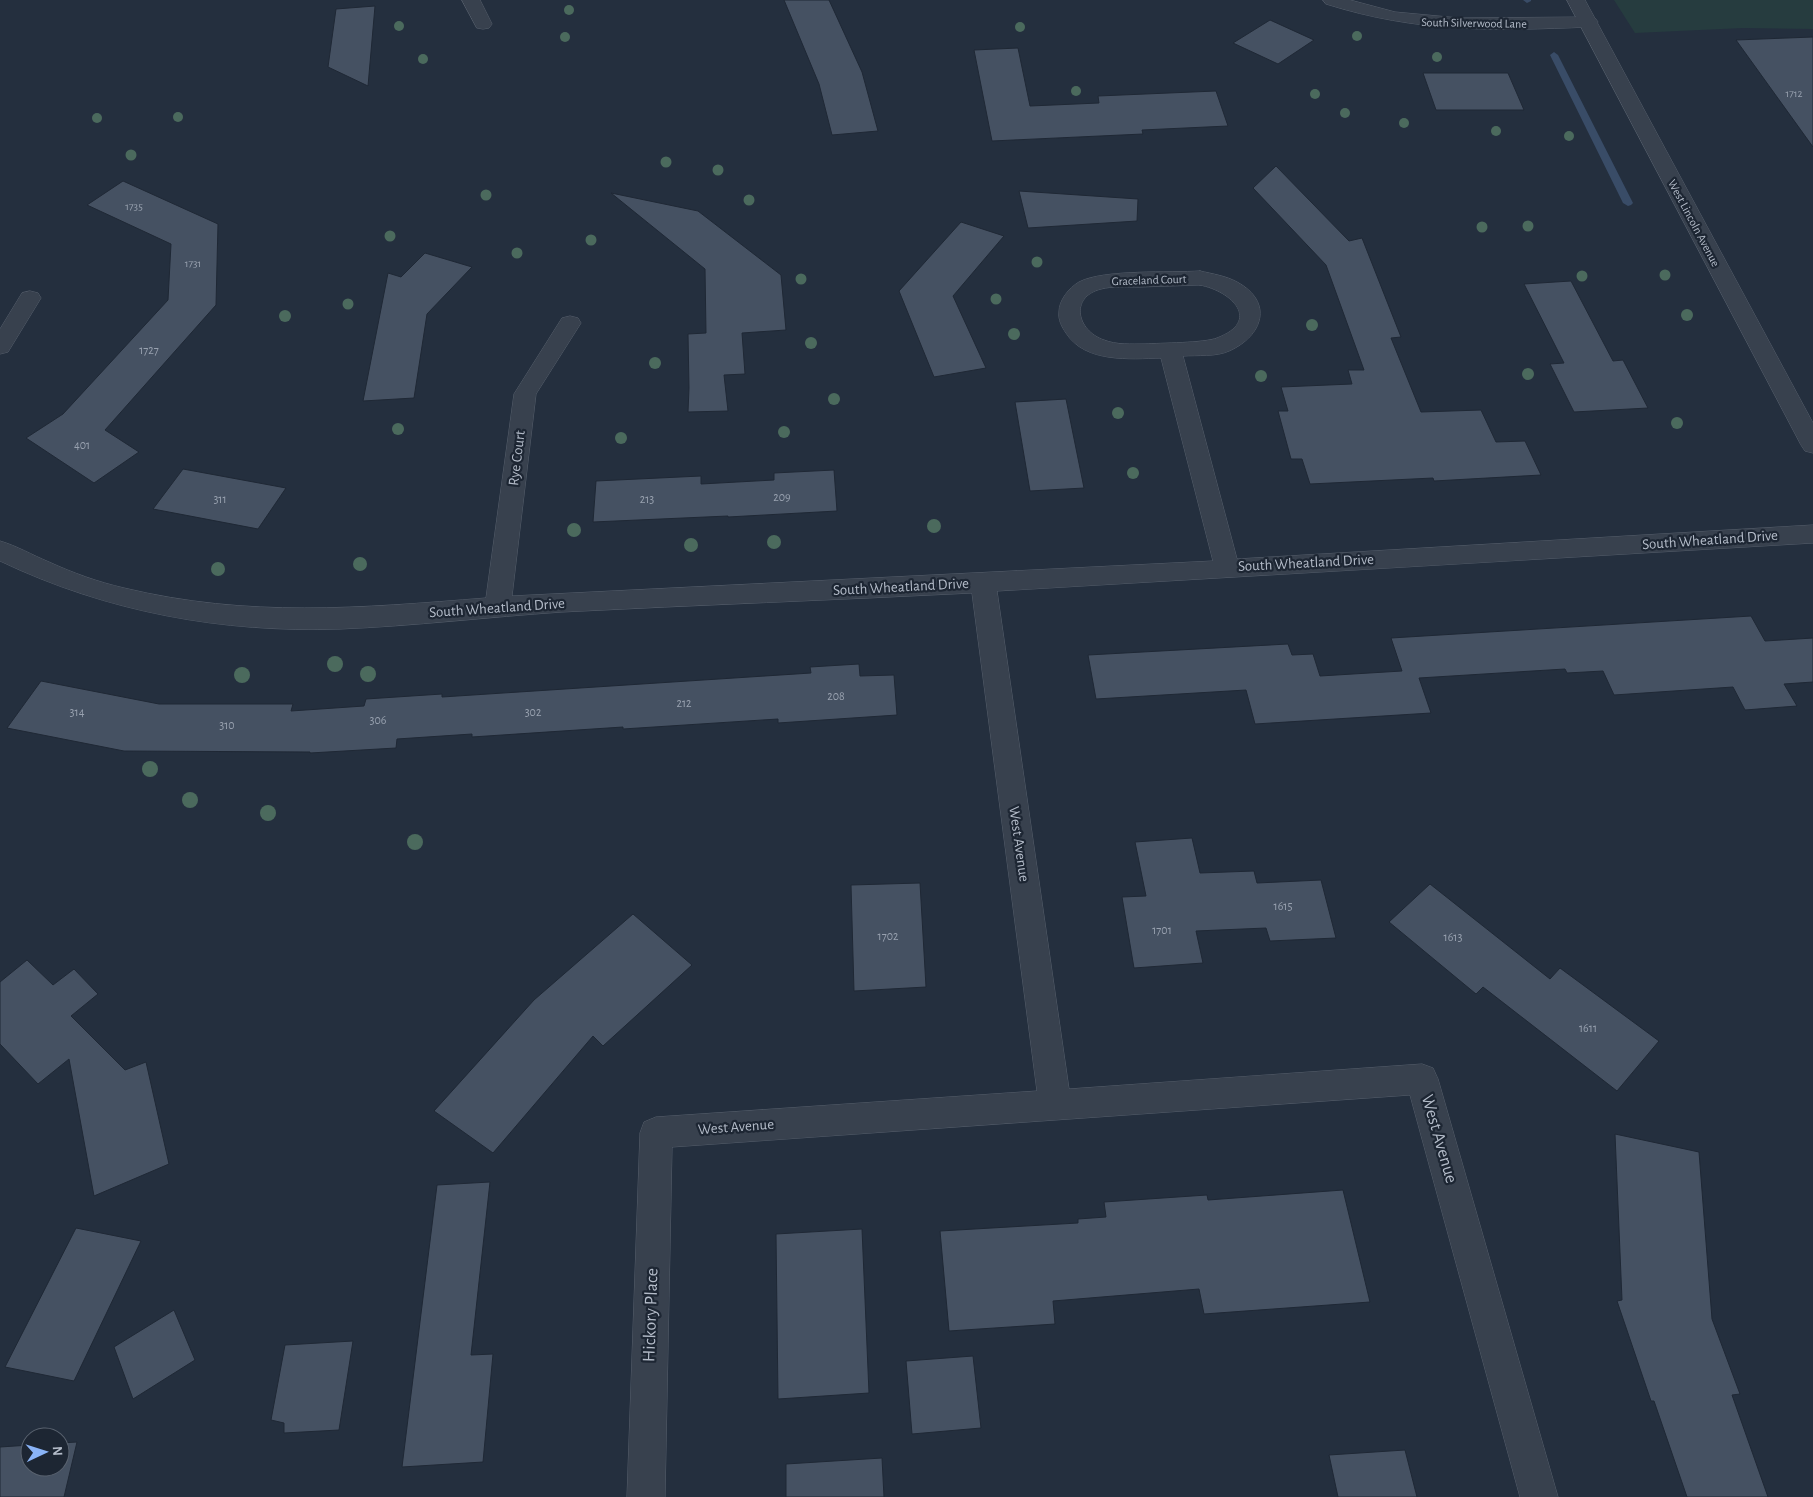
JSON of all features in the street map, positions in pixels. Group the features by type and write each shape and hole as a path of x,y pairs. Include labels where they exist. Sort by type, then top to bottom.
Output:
{"street":[{"path":"471,0 482,24"},
{"name":"South Silverwood Lane","path":"1332,0 1376,14 1435,23 1488,25 1589,22"},
{"name":"West Lincoln Avenue","path":"1576,0 1813,445"},
{"name":"Graceland Court","path":"1200,278 1217,280 1233,287 1244,298 1250,320 1246,330 1236,340 1221,346 1170,349 1122,350 1101,347 1084,339 1073,329 1068,316 1072,298 1092,284 1114,281 1200,278"},
{"path":"0,346 30,298"},
{"name":"Rye Court","path":"498,607 524,394 570,323"},
{"path":"1170,349 1227,568"},
{"name":"South Wheatland Drive","path":"0,550 23,562 87,589 151,606 213,614 272,618 338,619 498,607 983,583 1813,534"},
{"name":"West Avenue","path":"983,583 1055,1105"},
{"name":"West Avenue","path":"656,1132 1422,1079 1539,1497"},
{"name":"Hickory Place","path":"646,1497 656,1132"}],"green space":[{"path":"1614,0 1813,0 1813,29 1743,28 1635,33"}],"building":[{"path":"784,0 829,0 862,72 878,131 832,135 819,84"},
{"path":"375,6 368,86 328,67 336,9"},
{"path":"1270,20 1314,40 1278,64 1233,43"},
{"path":"1813,37 1813,147 1736,40"},
{"path":"1018,48 1030,106 1099,103 1098,96 1216,91 1228,126 1142,130 1143,134 992,141 974,50"},
{"path":"1423,73 1508,73 1524,110 1436,110"},
{"path":"1276,166 1349,241 1362,238 1401,337 1391,338 1421,412 1481,410 1496,442 1525,441 1541,475 1434,481 1433,478 1310,484 1302,459 1291,459 1278,411 1288,411 1281,387 1352,384 1348,370 1364,370 1326,265 1253,188"},
{"path":"123,181 218,224 216,305 105,430 139,452 94,483 26,438 63,414 168,300 171,244 87,205"},
{"path":"1019,191 1138,199 1137,221 1028,228"},
{"path":"611,193 698,211 781,275 786,330 742,333 745,374 724,375 728,411 688,412 688,334 706,333 705,269"},
{"path":"961,222 1004,236 953,296 986,368 934,377 899,291"},
{"path":"425,253 472,267 427,314 414,398 363,401 388,273 401,277"},
{"path":"1571,281 1613,361 1623,360 1648,408 1574,412 1550,364 1564,363 1524,284"},
{"path":"1066,399 1084,488 1030,491 1015,402"},
{"path":"183,469 286,488 258,529 153,509"},
{"path":"834,470 837,511 593,522 596,481 701,476 701,484 774,480 774,473"},
{"path":"1751,616 1765,641 1813,638 1813,682 1784,684 1797,706 1745,710 1733,687 1614,695 1603,671 1567,673 1565,669 1419,678 1431,713 1255,724 1246,690 1096,699 1088,655 1288,644 1292,655 1313,654 1320,676 1402,671 1391,638"},
{"path":"859,664 860,676 894,675 897,715 778,723 778,719 623,729 623,727 472,737 472,734 397,739 396,748 310,753 124,751 7,728 41,681 159,704 293,704 291,711 364,706 366,699 442,694 442,697 811,673 810,667"},
{"path":"1192,838 1200,873 1254,871 1257,883 1321,880 1336,938 1270,941 1266,928 1196,931 1203,963 1134,968 1122,897 1146,896 1135,842"},
{"path":"920,883 926,987 854,991 851,885"},
{"path":"1430,884 1550,979 1560,968 1659,1041 1617,1091 1483,987 1476,994 1389,922"},
{"path":"633,914 692,965 603,1046 593,1036 493,1153 434,1111 534,1000"},
{"path":"27,960 53,985 74,969 98,994 71,1016 125,1070 146,1062 169,1164 94,1196 69,1059 38,1084 0,1044 0,982"},
{"path":"1615,1134 1699,1152 1712,1319 1740,1394 1732,1395 1768,1497 1687,1497 1654,1401 1651,1401 1617,1301 1622,1300"},
{"path":"490,1182 471,1355 493,1354 483,1462 402,1467 437,1185"},
{"path":"1343,1190 1370,1302 1204,1314 1199,1289 1053,1301 1055,1324 949,1331 940,1231 1078,1223 1078,1219 1106,1217 1104,1202 1207,1195 1208,1200"},
{"path":"76,1228 141,1241 74,1381 5,1367"},
{"path":"862,1229 869,1393 778,1399 776,1234"},
{"path":"174,1310 195,1360 133,1399 114,1347"},
{"path":"353,1341 339,1430 284,1433 284,1423 271,1420 285,1345"},
{"path":"973,1356 981,1428 912,1434 906,1361"},
{"path":"70,1442 77,1442 70,1472"},
{"path":"20,1446 20,1477 69,1477 64,1497 0,1497 0,1447"},
{"path":"1405,1450 1417,1497 1338,1497 1329,1455"},
{"path":"882,1458 884,1497 786,1497 786,1464"}],"waterway":[{"path":"1554,55 1628,203"}]}
